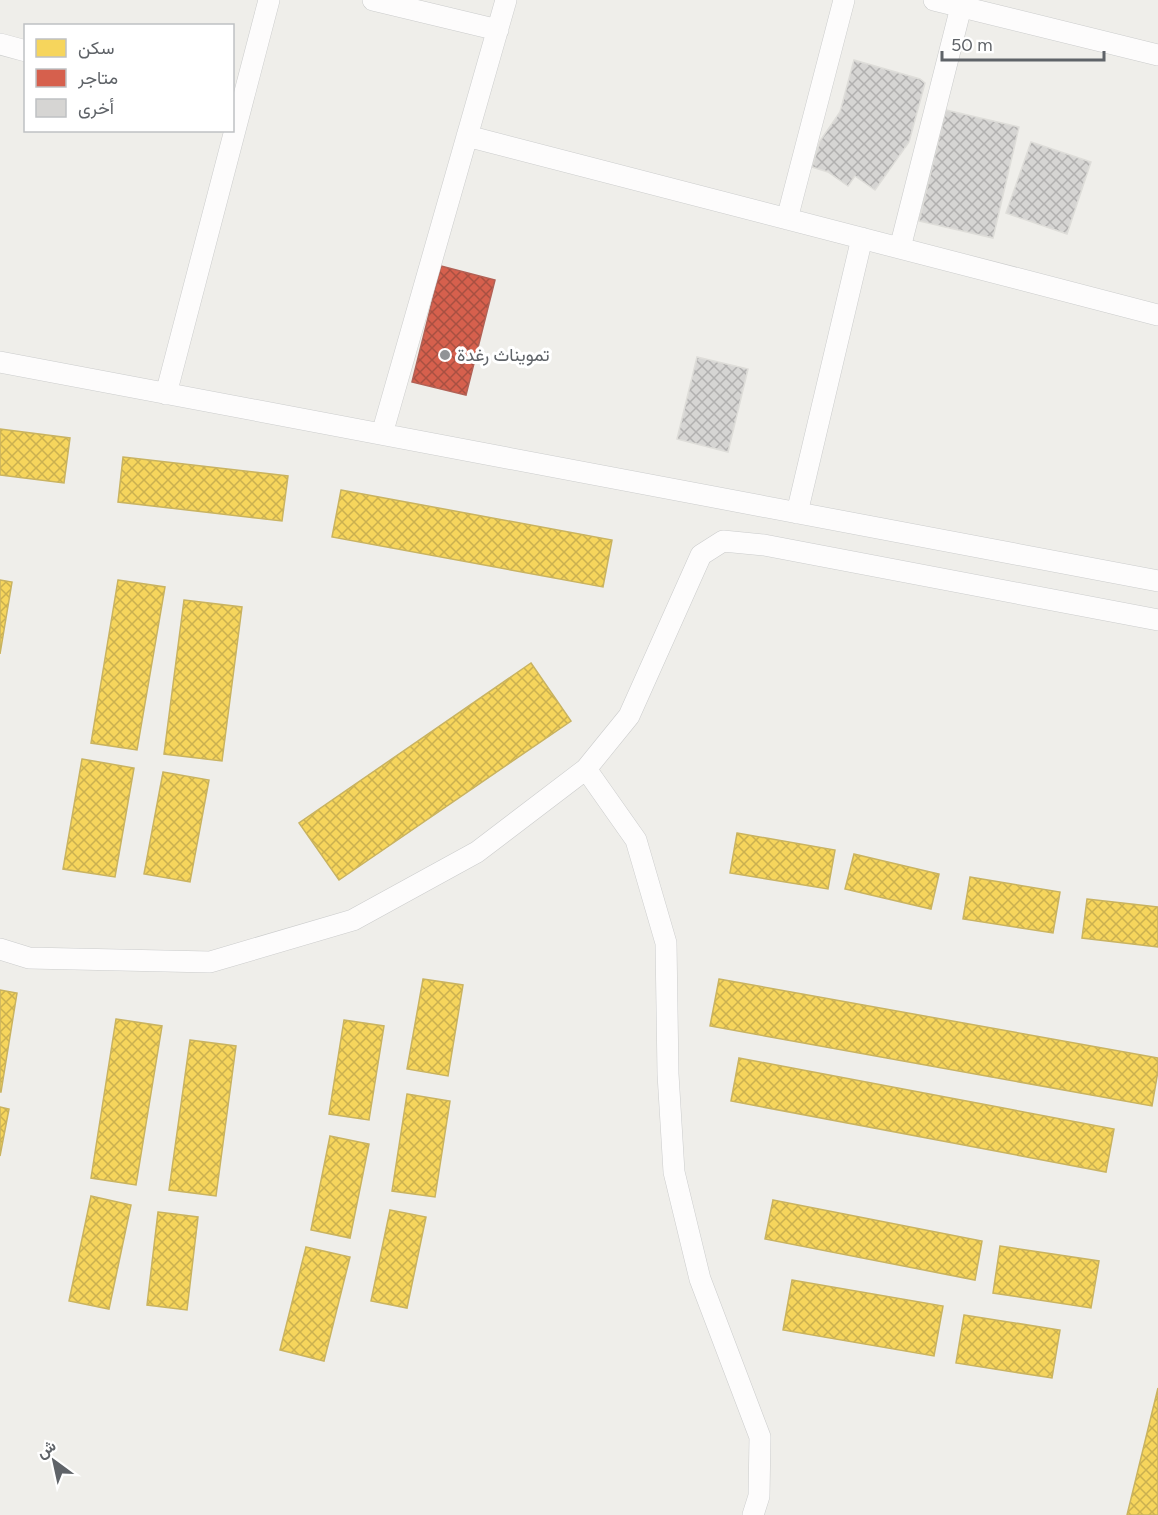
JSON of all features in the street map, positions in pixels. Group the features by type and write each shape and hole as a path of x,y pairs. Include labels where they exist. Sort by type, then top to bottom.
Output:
{"street":[{"path":"237,102 269,0"},
{"path":"373,0 498,30"},
{"path":"382,434 506,0"},
{"path":"786,219 844,0"},
{"path":"936,0 1158,55"},
{"path":"900,248 961,7"},
{"path":"0,44 24,50"},
{"path":"166,393 230,132"},
{"path":"467,136 1158,315"},
{"path":"797,513 862,238"},
{"path":"0,362 1158,582"},
{"path":"0,949 29,958 210,962 353,920 477,852 586,770 629,717 701,555 723,541 764,545 1158,620"},
{"path":"586,770 636,840 666,943 668,1074 674,1172 700,1279 760,1437 759,1496 753,1515"}],"building: سكن":[{"path":"0,429 70,438 64,483 0,475"},
{"path":"123,457 288,476 282,521 118,502"},
{"path":"341,490 612,540 603,587 332,537"},
{"path":"0,580 12,582 0,654"},
{"path":"118,580 165,587 137,750 91,743"},
{"path":"184,600 242,607 222,761 164,754"},
{"path":"531,663 571,721 339,880 299,823"},
{"path":"82,759 134,768 115,877 63,869"},
{"path":"163,772 209,780 190,882 144,874"},
{"path":"737,833 835,850 828,889 730,873"},
{"path":"854,854 939,874 931,909 845,889"},
{"path":"970,877 1060,892 1053,933 963,919"},
{"path":"1087,899 1158,907 1158,947 1082,938"},
{"path":"423,979 463,985 448,1076 407,1069"},
{"path":"719,979 1158,1058 1152,1106 710,1026"},
{"path":"0,990 17,993 1,1092 0,1092"},
{"path":"116,1019 162,1026 136,1185 91,1178"},
{"path":"344,1020 384,1026 369,1120 329,1114"},
{"path":"190,1040 236,1046 216,1196 169,1190"},
{"path":"739,1058 1114,1129 1106,1172 731,1101"},
{"path":"407,1094 450,1101 435,1197 392,1191"},
{"path":"0,1107 9,1109 0,1156"},
{"path":"330,1136 369,1144 350,1238 311,1230"},
{"path":"91,1196 131,1205 109,1309 69,1301"},
{"path":"773,1200 982,1241 975,1280 765,1239"},
{"path":"390,1210 426,1217 407,1308 371,1301"},
{"path":"158,1212 198,1217 187,1310 147,1305"},
{"path":"1000,1246 1099,1261 1091,1308 993,1293"},
{"path":"306,1247 350,1257 324,1361 280,1350"},
{"path":"792,1280 943,1306 934,1356 783,1330"},
{"path":"964,1315 1060,1330 1052,1378 956,1363"},
{"path":"1158,1388 1158,1515 1127,1515"}],"building: متاجر":[{"path":"441,266 495,280 466,395 412,382"}],"building: أخرى":[{"path":"854,60 920,79 925,83 909,142 875,190 855,176 848,186 828,172 812,167 820,141 840,112"},
{"path":"946,110 1019,127 993,238 919,221"},
{"path":"1031,142 1091,162 1067,234 1006,213"},
{"path":"697,357 748,369 728,452 677,439"}],"place":[{"name":"تمويناث رغدة","path":"445,355"}]}
